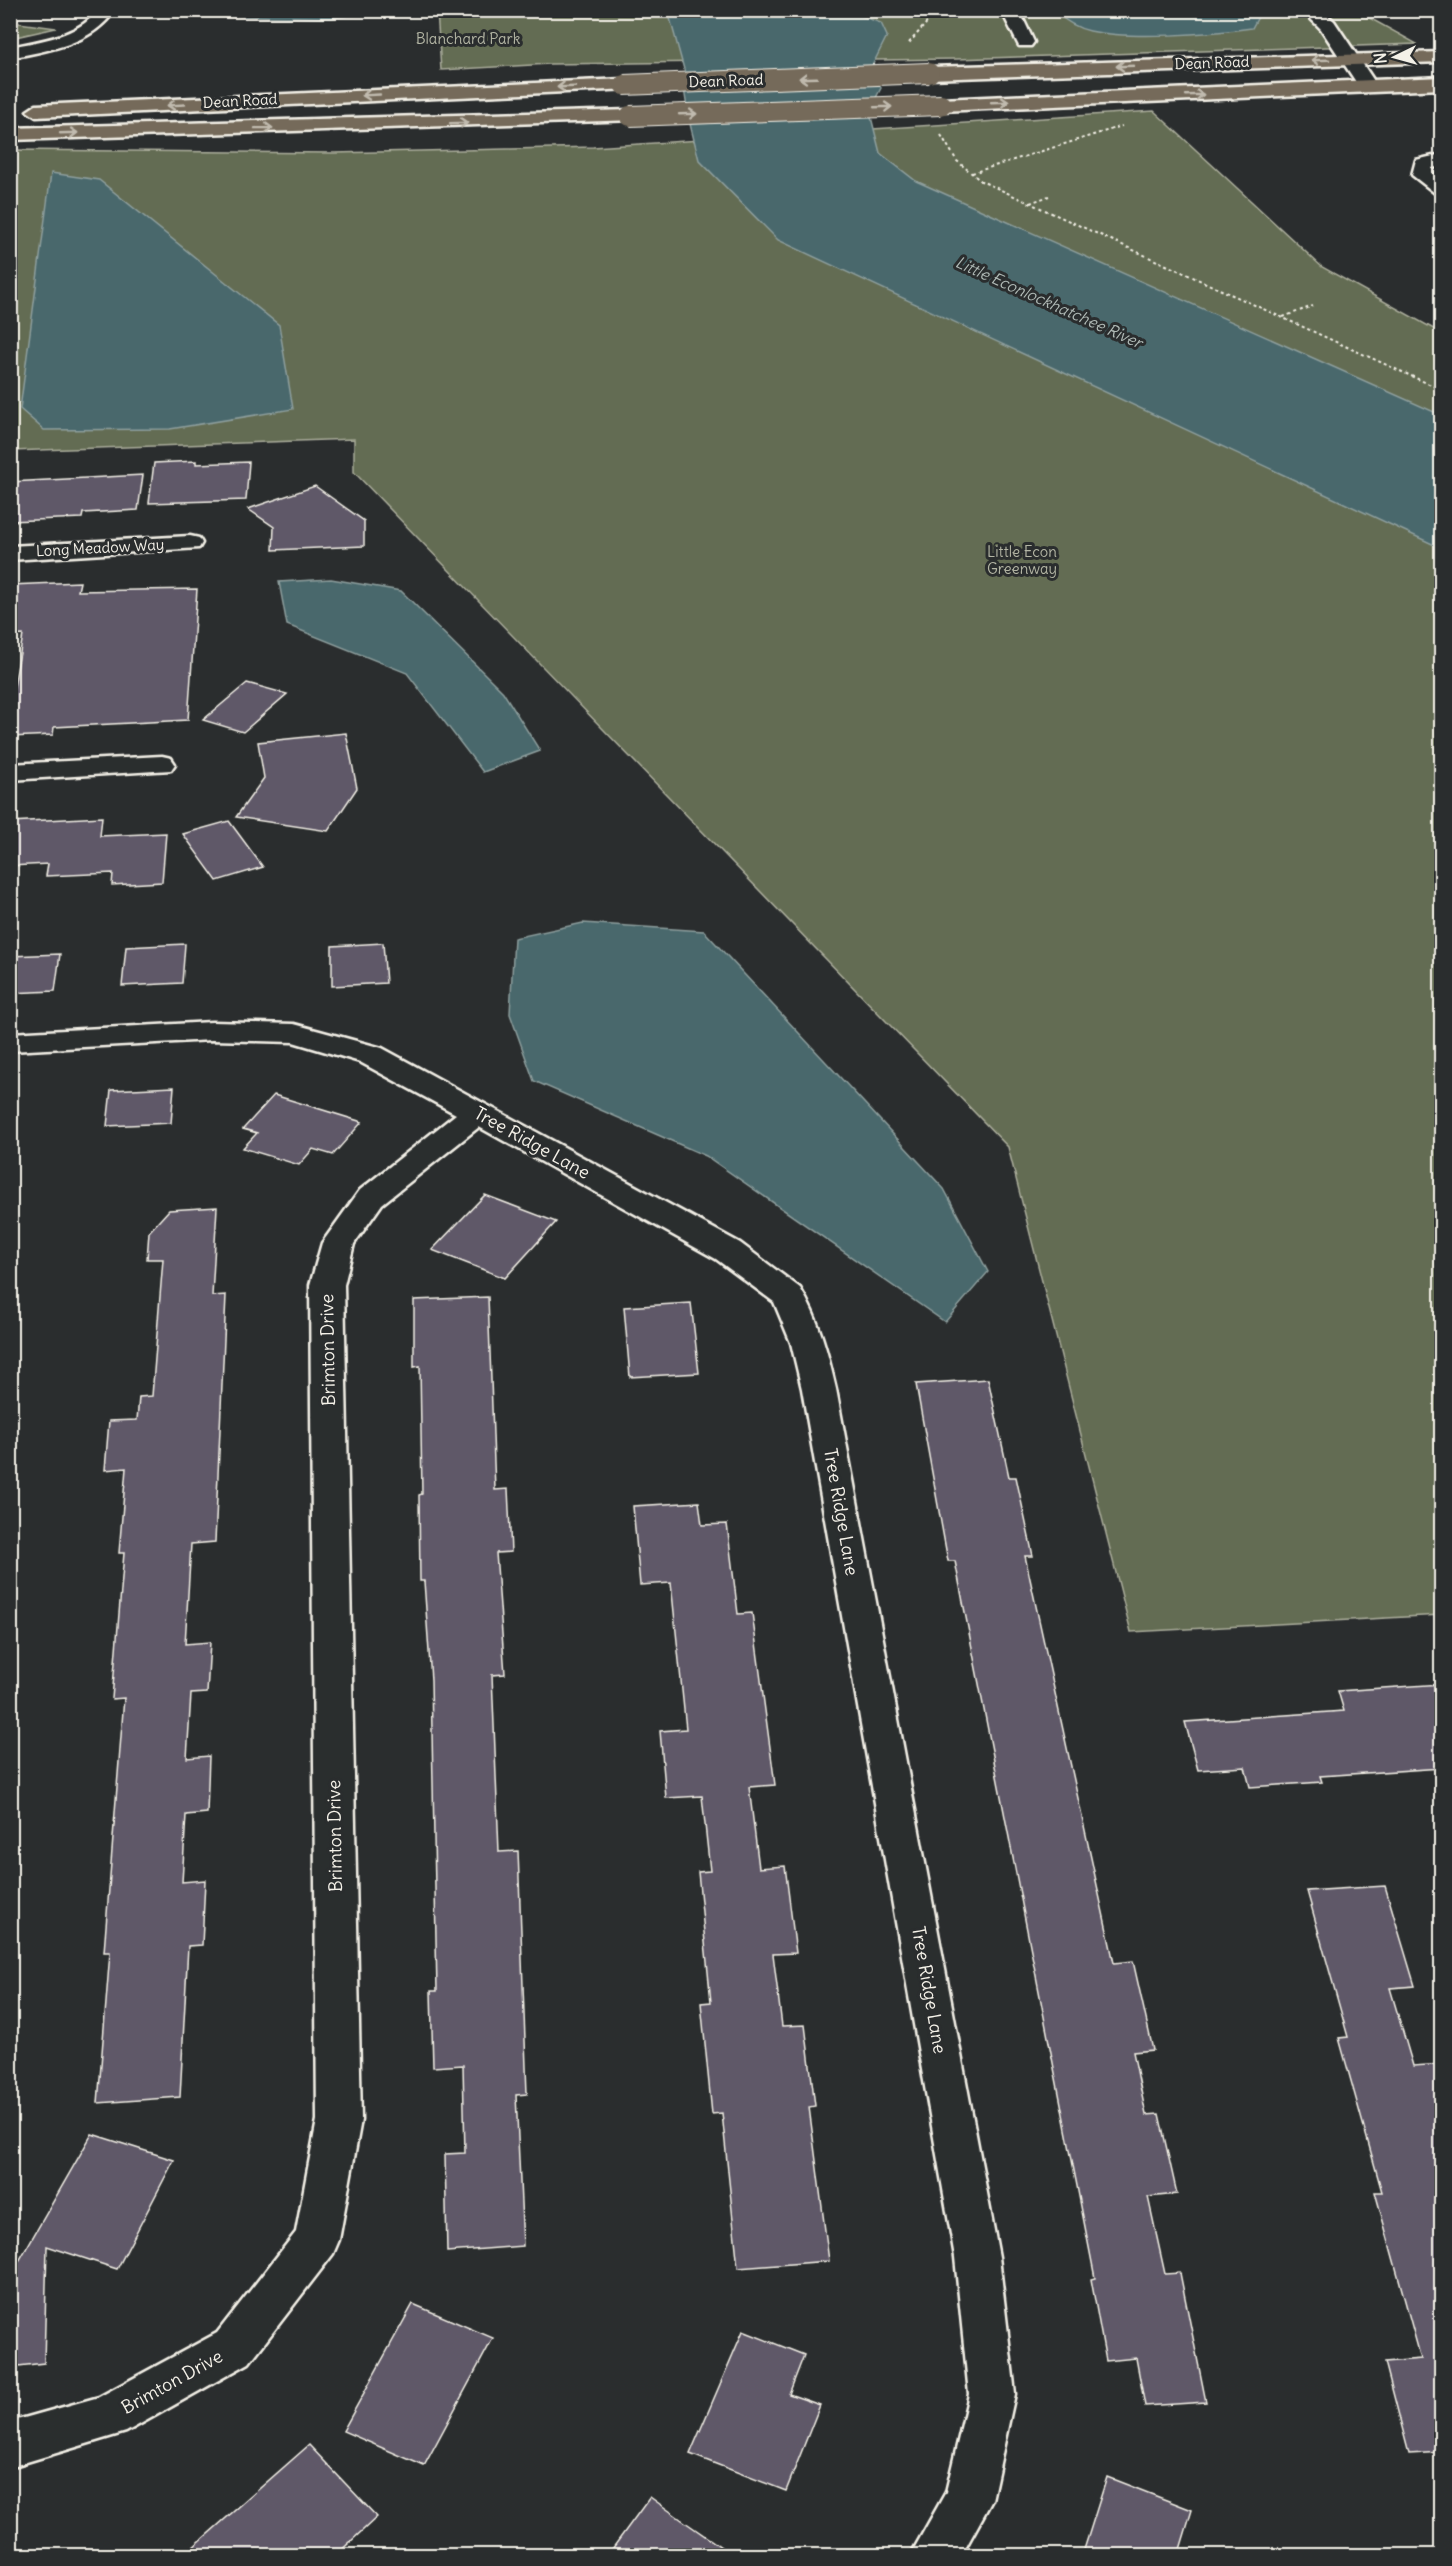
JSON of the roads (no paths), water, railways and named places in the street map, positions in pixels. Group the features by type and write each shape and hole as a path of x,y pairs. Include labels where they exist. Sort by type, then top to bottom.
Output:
{"main road":[{"name":"Dean Road","path":"14,112 929,73 1442,57"},
{"name":"Dean Road","path":"10,134 630,116 1442,84"}],"street":[{"path":"10,53 56,42 84,31 104,16 107,10"},
{"path":"1010,10 1025,42"},
{"path":"1311,10 1328,25 1369,87"},
{"path":"1442,160 1423,164 1422,175 1442,189"},
{"name":"Long Meadow Way","path":"10,553 190,543"},
{"path":"10,772 162,764"},
{"name":"Tree Ridge Lane","path":"10,1042 212,1030 294,1033 371,1055 728,1251 788,1296 808,1343 821,1401 967,2198 981,2291 992,2394 968,2500 934,2556"},
{"name":"Brimton Drive","path":"10,2445 110,2416 233,2349 317,2240 339,2120 327,1285 338,1243 371,1197 477,1113"}],"water":[{"path":"239,10 404,11 330,18 240,16"},
{"path":"1251,10 1258,17 1252,28 1148,36 1090,31 1070,23 1054,11"},
{"path":"668,11 848,11 881,23 887,36 872,66 685,73"},
{"path":"874,75 881,88 871,107 688,114 683,82"},
{"name":"Little Econlockhatchee River","path":"871,117 880,153 916,181 1441,415 1441,548 778,240 699,160 690,124"},
{"path":"51,173 99,180 279,325 293,409 170,429 44,430 20,409"},
{"path":"331,579 401,591 503,692 540,751 483,772 407,673 287,625 279,582"},
{"path":"583,923 704,931 944,1189 988,1272 945,1322 706,1156 534,1081 510,1014 514,938"}],"park label":[{"name":"Blanchard Park","path":"468,39"},
{"name":"Little Econ Greenway","path":"1022,560"}]}
